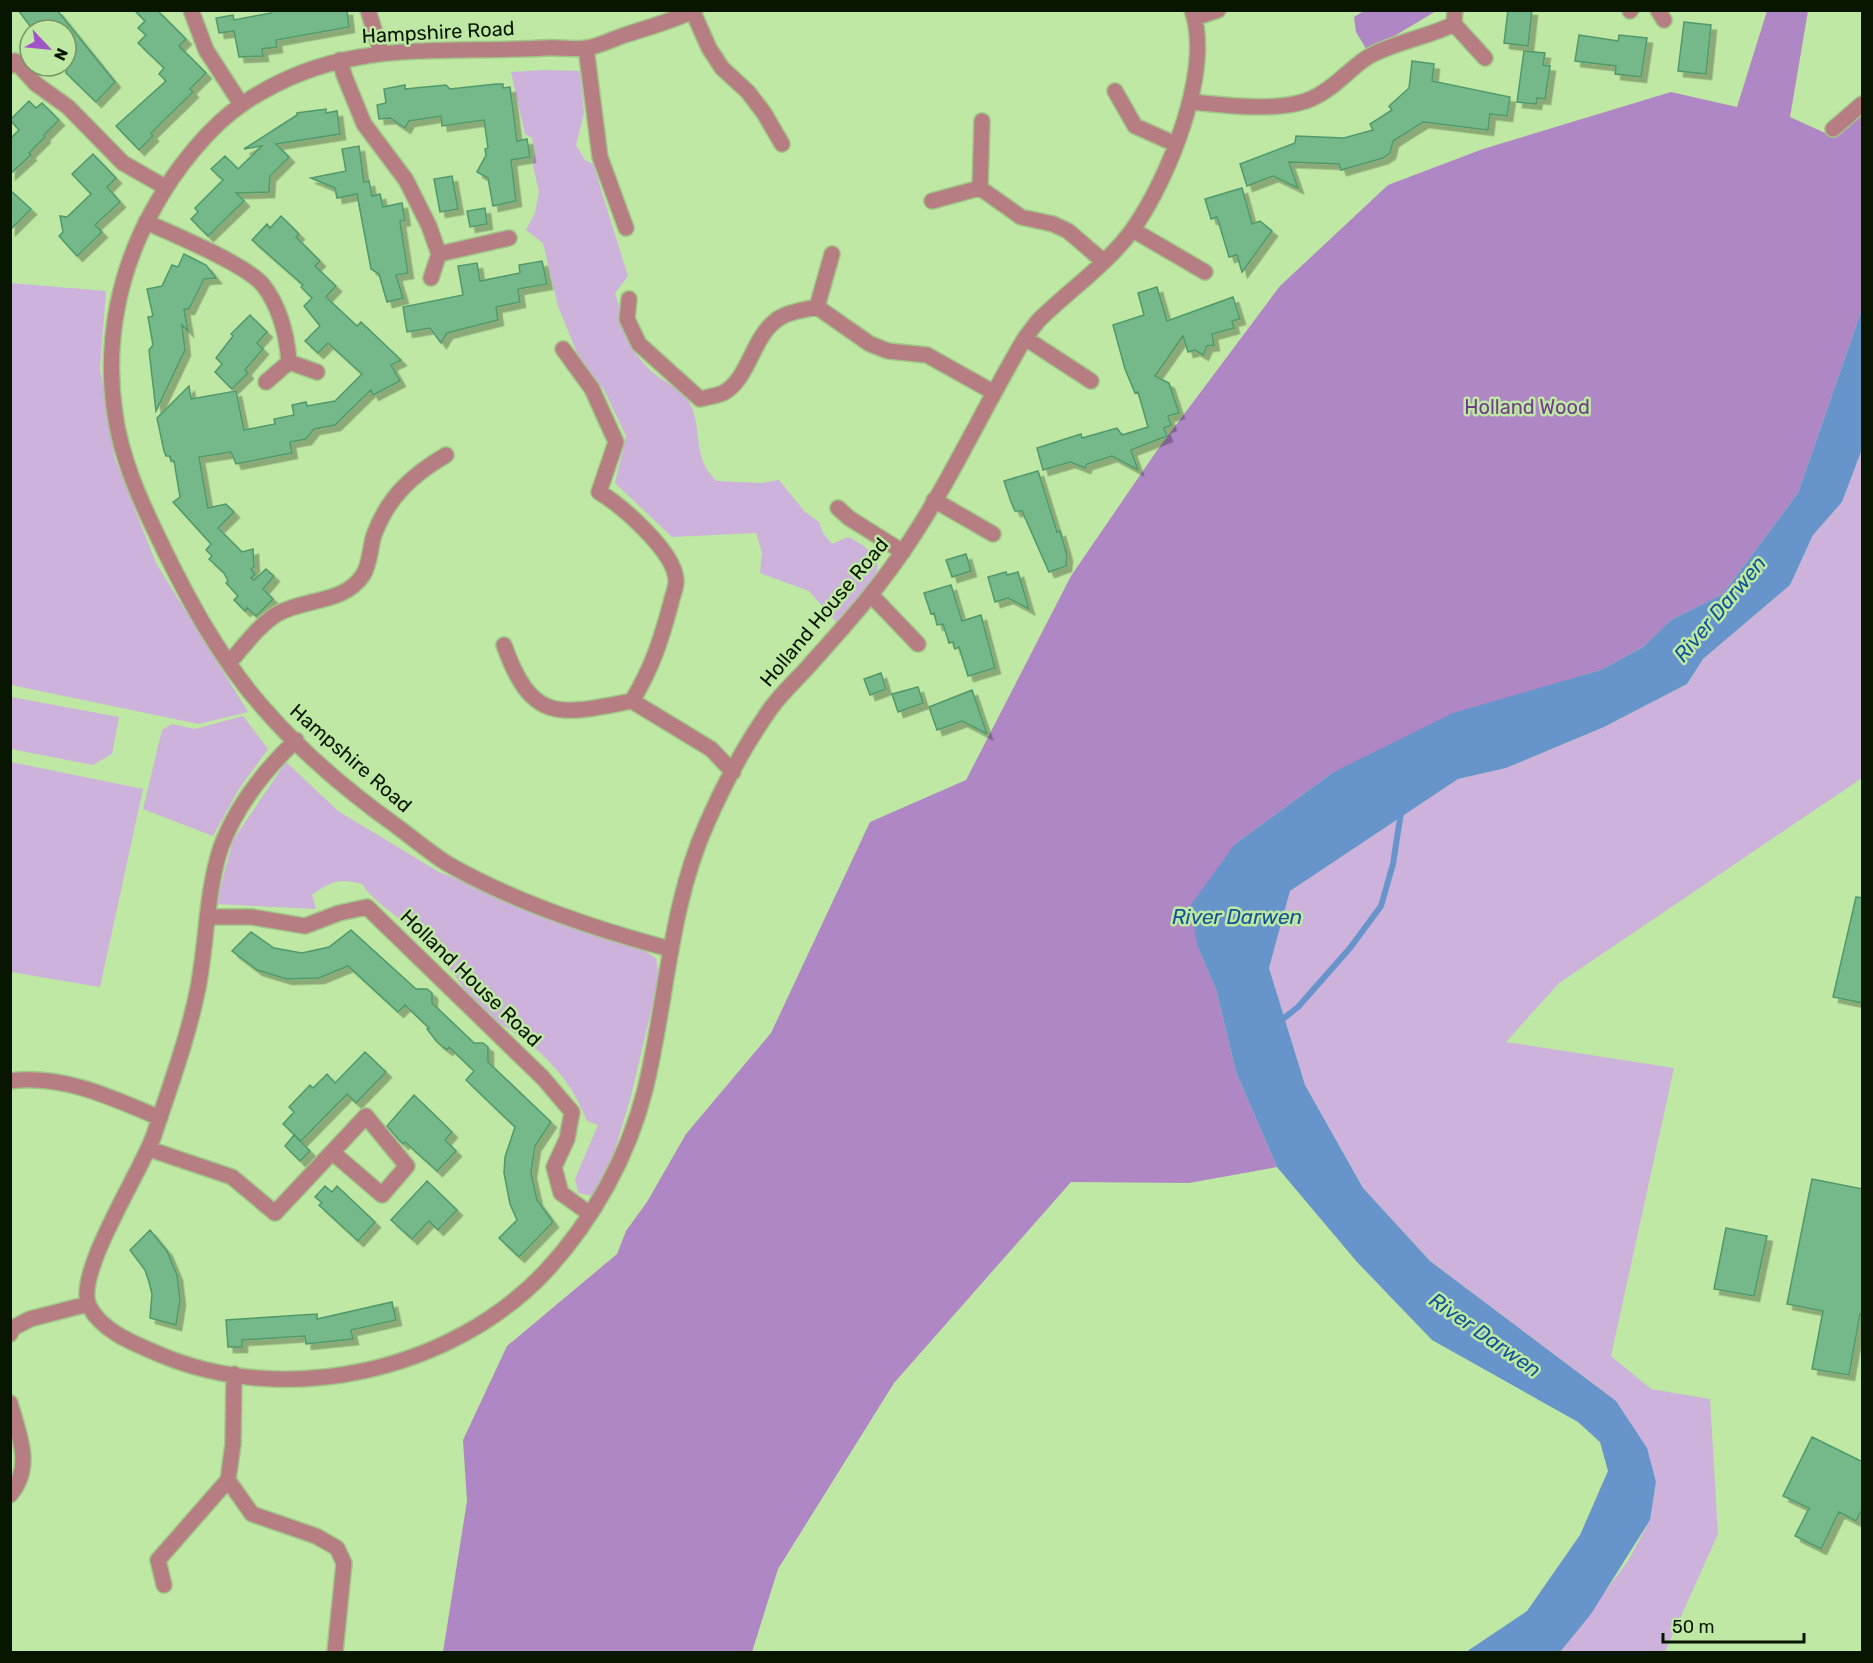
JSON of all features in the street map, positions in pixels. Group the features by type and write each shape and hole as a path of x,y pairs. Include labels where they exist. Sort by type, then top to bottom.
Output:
{"street":[{"path":"191,10 206,50 241,104"},
{"path":"368,10 381,52"},
{"name":"Holland House Road","path":"88,1304 114,1332 178,1362 234,1374 273,1379 341,1374 395,1362 455,1340 503,1310 546,1271 591,1214 617,1169 645,1091 670,949 684,891 706,824 733,772 772,707 871,595 903,552 1025,338 1038,321 1133,230 1175,144 1191,102 1197,57 1193,14 1218,10"},
{"path":"694,11 708,48 722,68 748,92 764,112 782,144"},
{"name":"Hampshire Road","path":"670,949 579,921 513,895 447,863 366,804 266,711 229,663 181,586 135,490 115,415 111,356 122,284 129,256 146,222 165,188 198,146 241,104 296,73 340,60 381,52 458,48 586,48 694,11"},
{"path":"1191,102 1232,106 1281,105 1312,99 1340,82 1368,58 1389,48 1431,36 1454,17 1485,58"},
{"path":"586,48 600,157 626,228"},
{"path":"12,59 36,84 68,107 123,163 165,188"},
{"path":"340,60 364,124 406,180 429,225 439,254 431,278"},
{"path":"1115,91 1135,126 1175,144"},
{"path":"1833,129 1863,104"},
{"path":"980,188 982,121"},
{"path":"932,201 980,188"},
{"path":"980,188 1021,217 1053,224 1068,231 1103,261"},
{"path":"146,222 246,271 262,285 287,334 289,362"},
{"path":"1133,230 1205,272"},
{"path":"439,254 509,238"},
{"path":"817,307 831,254"},
{"path":"628,299 627,319 639,344 700,399 724,392 742,373 763,335 774,321 790,313 817,307 870,344 888,351 927,355 993,392"},
{"path":"1025,338 1091,381"},
{"path":"563,349 592,389 616,442 599,492 615,502 665,553 676,580 663,636 651,670 632,701"},
{"path":"289,362 317,372"},
{"path":"266,382 289,362"},
{"path":"229,663 277,614 346,593 364,574 374,535 389,503 417,472 446,455"},
{"path":"934,501 993,534"},
{"path":"838,508 849,518 903,552"},
{"path":"871,595 918,644"},
{"path":"504,645 514,674 525,690 540,703 559,712 575,712 632,701 711,749 733,772"},
{"path":"10,1334 13,1328 30,1319 88,1304 90,1269 149,1149 191,1023 219,853 231,825 271,764 296,740"},
{"name":"Holland House Road","path":"208,917 252,917 306,926 339,912 367,907 543,1078 572,1112 567,1139 554,1167 561,1193 591,1214"},
{"path":"10,1081 28,1078 68,1084 103,1094 159,1118"},
{"path":"149,1149 231,1177 276,1213 332,1152 366,1116 408,1166 382,1195 332,1152"},
{"path":"164,1585 158,1560 228,1480 233,1444 234,1374"},
{"path":"10,1403 25,1460 21,1482 10,1495"},
{"path":"228,1480 252,1514 316,1536 337,1548 344,1563 335,1653"}],"shaded area":[{"path":"580,71 584,113 576,145 585,160 593,164 628,276 615,293 626,336 633,350 649,369 680,392 689,402 695,418 701,456 709,473 717,481 761,483 779,480 805,512 819,522 823,533 832,544 848,537 865,547 875,557 877,567 875,578 836,622 809,591 760,573 762,552 756,533 672,537 615,483 626,436 604,390 579,358 558,306 543,243 526,230 535,213 539,192 533,166 535,151 532,138 525,134 511,72"},
{"path":"10,283 106,291 100,368 115,459 156,563 248,712 199,724 11,685"},
{"path":"1862,449 1862,778 1559,983 1506,1042 1674,1068 1611,1356 1651,1389 1710,1399 1718,1534 1665,1652 1560,1652 1628,1561 1650,1520 1656,1482 1616,1401 1430,1261 1363,1188 1305,1085 1269,968 1290,891 1458,779 1506,768 1604,727 1687,684 1703,659 1790,585 1813,535 1842,502"},
{"path":"11,697 119,717 112,754 93,765 11,749"},
{"path":"243,716 268,749 239,789 213,836 143,809 162,730 172,724 195,729"},
{"path":"11,762 143,789 100,987 11,972"},
{"path":"286,762 338,811 439,872 640,948 656,958 659,978 630,1100 612,1159 593,1196 578,1193 575,1179 598,1125 587,1121 578,1100 567,1083 540,1053 525,1041 472,1007 455,975 437,953 410,927 378,902 362,884 342,881 325,887 312,895 316,909 216,904 233,840"}],"green space":[{"path":"1364,11 1436,11 1368,52 1356,32 1354,17"},
{"name":"Holland Wood","path":"1767,11 1808,11 1790,117 1834,137 1862,109 1862,309 1798,493 1723,594 1671,620 1643,647 1601,670 1544,687 1332,773 1235,844 1198,948 1216,989 1236,1072 1277,1167 1189,1183 1071,1182 894,1383 778,1569 752,1652 443,1652 467,1501 463,1440 507,1346 617,1254 626,1231 647,1202 686,1134 771,1033 870,822 966,780 1071,576 1158,449 1280,286 1388,185 1483,149 1671,92 1737,107"}],"water":[{"name":"River Darwen","path":"1862,309 1862,449 1842,502 1813,535 1790,585 1703,659 1687,684 1604,727 1506,768 1458,779 1290,891 1269,968 1305,1085 1363,1188 1430,1261 1616,1401 1647,1448 1656,1482 1650,1520 1591,1614 1560,1652 1466,1652 1527,1611 1580,1535 1608,1471 1600,1442 1578,1422 1432,1340 1357,1262 1277,1167 1236,1072 1216,989 1198,948 1190,906 1235,844 1332,773 1453,713 1601,670 1643,647 1671,620 1723,594 1798,493"}],"building":[{"path":"18,10 57,10 63,18 24,18"},
{"path":"134,10 157,10 186,39 179,46 206,73 190,89 193,92 151,133 153,136 139,150 116,126 166,81 159,74 164,68 138,43 146,35 138,28 145,21"},
{"path":"270,10 347,10 349,27 276,40 277,47 262,49 263,56 239,57 234,31 219,33 216,18 233,15 234,20 271,13"},
{"path":"1508,10 1532,10 1528,46 1504,43"},
{"path":"1684,22 1711,25 1706,74 1678,71"},
{"path":"1579,35 1618,41 1619,35 1647,38 1641,77 1615,74 1616,66 1575,61"},
{"path":"78,36 115,82 96,102 71,78 78,78"},
{"path":"1524,51 1545,53 1543,65 1550,66 1545,99 1537,98 1536,104 1517,102"},
{"path":"1412,61 1434,64 1432,81 1510,97 1507,116 1490,114 1488,130 1423,122 1393,141 1390,153 1383,158 1341,170 1339,164 1289,162 1298,188 1273,176 1247,186 1240,164 1295,143 1296,136 1344,138 1373,130 1370,124 1392,110 1389,106 1409,88"},
{"path":"503,84 503,88 510,87 517,141 527,139 530,157 511,160 516,201 493,206 488,178 477,172 486,155 485,149 488,148 484,120 442,126 441,116 409,121 405,128 390,118 379,119 377,105 386,103 384,89 405,85 405,89 446,85 450,89"},
{"path":"29,101 36,108 42,103 59,120 29,153 31,155 10,174 10,139 19,130 10,120"},
{"path":"326,109 326,113 337,111 340,134 276,144 289,157 270,176 269,192 236,193 244,201 208,236 191,219 198,212 195,208 223,180 211,169 225,156 238,169 262,146 244,149 297,113"},
{"path":"359,146 364,182 369,181 372,196 380,194 383,207 402,203 405,220 400,221 408,273 396,275 403,298 387,302 379,274 371,269 357,194 337,198 335,188 311,178 346,171 342,149"},
{"path":"93,154 116,178 107,187 120,202 95,225 102,232 77,256 59,236 63,232 60,216 67,217 91,194 72,174"},
{"path":"452,176 458,209 440,212 434,179"},
{"path":"1242,188 1252,224 1260,221 1272,231 1242,272 1237,255 1229,257 1217,217 1211,219 1205,199"},
{"path":"10,190 31,209 10,230"},
{"path":"485,208 487,224 470,227 467,211"},
{"path":"281,216 299,234 296,237 320,261 315,266 336,286 326,297 357,326 361,322 401,360 391,365 400,381 373,395 371,390 335,425 314,429 306,439 290,442 292,453 236,464 231,452 199,457 208,508 226,504 234,512 218,528 242,552 253,549 254,567 251,569 255,574 251,578 254,580 266,569 274,576 263,589 273,599 256,616 247,608 245,611 234,600 238,596 226,583 228,581 224,573 209,559 212,556 206,550 211,544 173,502 180,497 174,461 171,461 170,456 166,456 164,451 157,418 189,386 191,399 236,391 244,430 275,424 274,419 294,415 292,405 306,402 307,406 335,401 362,374 328,343 318,353 305,341 320,326 304,306 312,298 301,287 303,285 252,240 267,224 270,228"},
{"path":"184,254 206,265 216,278 204,279 189,309 184,309 188,331 182,325 185,350 156,411 149,350 153,345 148,317 153,316 147,289 162,286 172,265 178,267"},
{"path":"542,261 547,284 518,289 520,302 496,307 498,320 447,333 441,343 430,328 407,332 403,307 463,295 458,266 477,263 480,281 520,273 519,265"},
{"path":"1157,287 1167,321 1233,297 1240,319 1232,321 1234,328 1212,334 1214,345 1207,346 1203,355 1195,350 1188,352 1183,336 1155,376 1169,383 1179,413 1168,416 1171,425 1164,428 1167,436 1131,450 1138,470 1112,456 1087,464 1085,468 1070,462 1043,470 1037,448 1081,434 1082,438 1117,428 1122,435 1148,427 1138,392 1135,393 1125,369 1113,325 1144,315 1138,293"},
{"path":"250,315 267,332 257,343 263,349 245,370 248,373 232,389 215,372 222,364 216,358 233,336 231,334"},
{"path":"1038,471 1057,532 1060,531 1067,555 1066,566 1049,572 1022,511 1015,511 1004,481"},
{"path":"966,554 971,571 952,577 946,560"},
{"path":"1006,572 1007,575 1018,572 1029,609 1008,598 995,602 988,577"},
{"path":"951,585 962,621 981,615 995,668 968,676 959,647 955,649 953,642 949,643 943,624 937,625 934,613 931,614 924,593"},
{"path":"881,673 886,689 870,695 864,679"},
{"path":"918,687 923,703 898,712 892,694"},
{"path":"972,690 987,734 962,721 937,730 929,707"},
{"path":"1856,897 1863,898 1863,1003 1833,997"},
{"path":"351,930 416,989 427,989 432,993 432,1003 474,1043 483,1043 488,1047 488,1062 551,1122 535,1146 531,1173 537,1200 553,1222 519,1257 499,1238 517,1220 510,1204 504,1173 505,1157 515,1127 466,1080 474,1071 449,1047 447,1050 437,1042 427,1029 429,1028 405,1005 398,1012 348,966 319,978 287,979 257,970 232,951 251,932 274,948 302,953 329,947"},
{"path":"365,1052 386,1072 356,1103 347,1094 301,1141 283,1124 294,1112 289,1107 310,1085 313,1088 327,1074 335,1083"},
{"path":"414,1095 452,1132 445,1140 456,1151 437,1171 405,1142 403,1144 387,1126"},
{"path":"294,1135 310,1151 300,1161 285,1146"},
{"path":"1812,1179 1863,1189 1863,1315 1860,1314 1849,1375 1812,1369 1823,1311 1787,1304"},
{"path":"427,1181 457,1210 438,1230 429,1221 412,1239 391,1220"},
{"path":"325,1186 332,1192 337,1186 375,1222 358,1241 319,1205 322,1203 315,1197"},
{"path":"1726,1228 1767,1236 1754,1296 1714,1289"},
{"path":"150,1230 167,1251 177,1275 180,1300 176,1325 150,1318 152,1294 149,1282 145,1270 130,1250"},
{"path":"392,1302 396,1320 351,1330 353,1339 306,1344 305,1336 242,1340 242,1347 228,1347 226,1320 317,1314 317,1319"},
{"path":"1812,1437 1863,1462 1863,1508 1856,1521 1839,1512 1821,1549 1795,1536 1809,1508 1783,1496"}],"waterway":[{"path":"1279,1022 1298,1007 1350,948 1381,906 1393,864 1401,812"}]}
